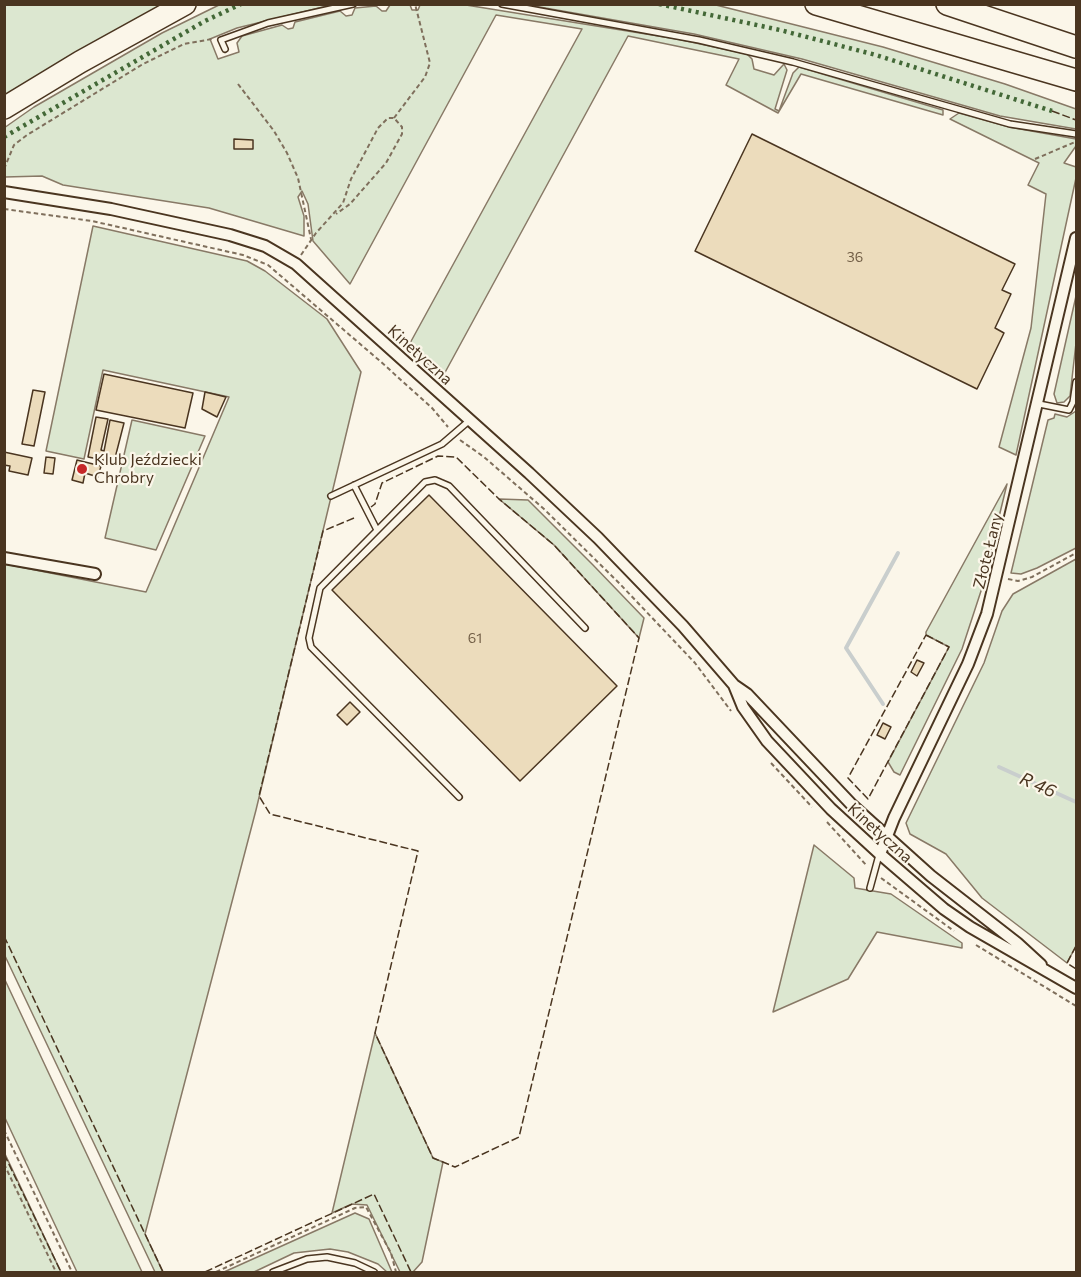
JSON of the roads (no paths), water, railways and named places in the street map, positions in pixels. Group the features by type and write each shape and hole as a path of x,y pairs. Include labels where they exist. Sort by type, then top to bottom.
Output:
{"highway":[{"path":"4,108 80,62 185,4"},
{"path":"816,4 929,35 1077,80"},
{"path":"947,4 1077,47"}],"street":[{"name":"Kinetyczna","path":"4,192 100,207 230,235 265,246 296,264 598,538 683,626 734,685 747,694 841,794 956,897 1017,943 1041,965"},
{"name":"Złote Łany","path":"879,854 968,664 987,614 1077,238"},
{"path":"4,558 95,574"},
{"name":"Kinetyczna","path":"734,685 742,707 767,741 831,809 879,854 944,909 970,927 1077,987"}],"lane":[{"path":"225,49 221,40 268,23 353,4"},
{"path":"502,4 699,40 793,62 1010,124 1077,134"},
{"path":"1039,404 1069,410 1077,382"},
{"path":"332,496 442,444 470,420"},
{"path":"459,797 309,643 320,588 425,482 435,480 445,483 585,628"},
{"path":"354,486 377,530"},
{"path":"870,888 879,854"},
{"path":"273,1272 307,1259 327,1257 347,1260 374,1272"}],"waterway":[{"path":"883,704 846,648 898,553"},
{"name":"R 46","path":"999,767 1076,802"}],"place":[{"name":"Klub Jeździecki Chrobry","path":"82,469"}]}
